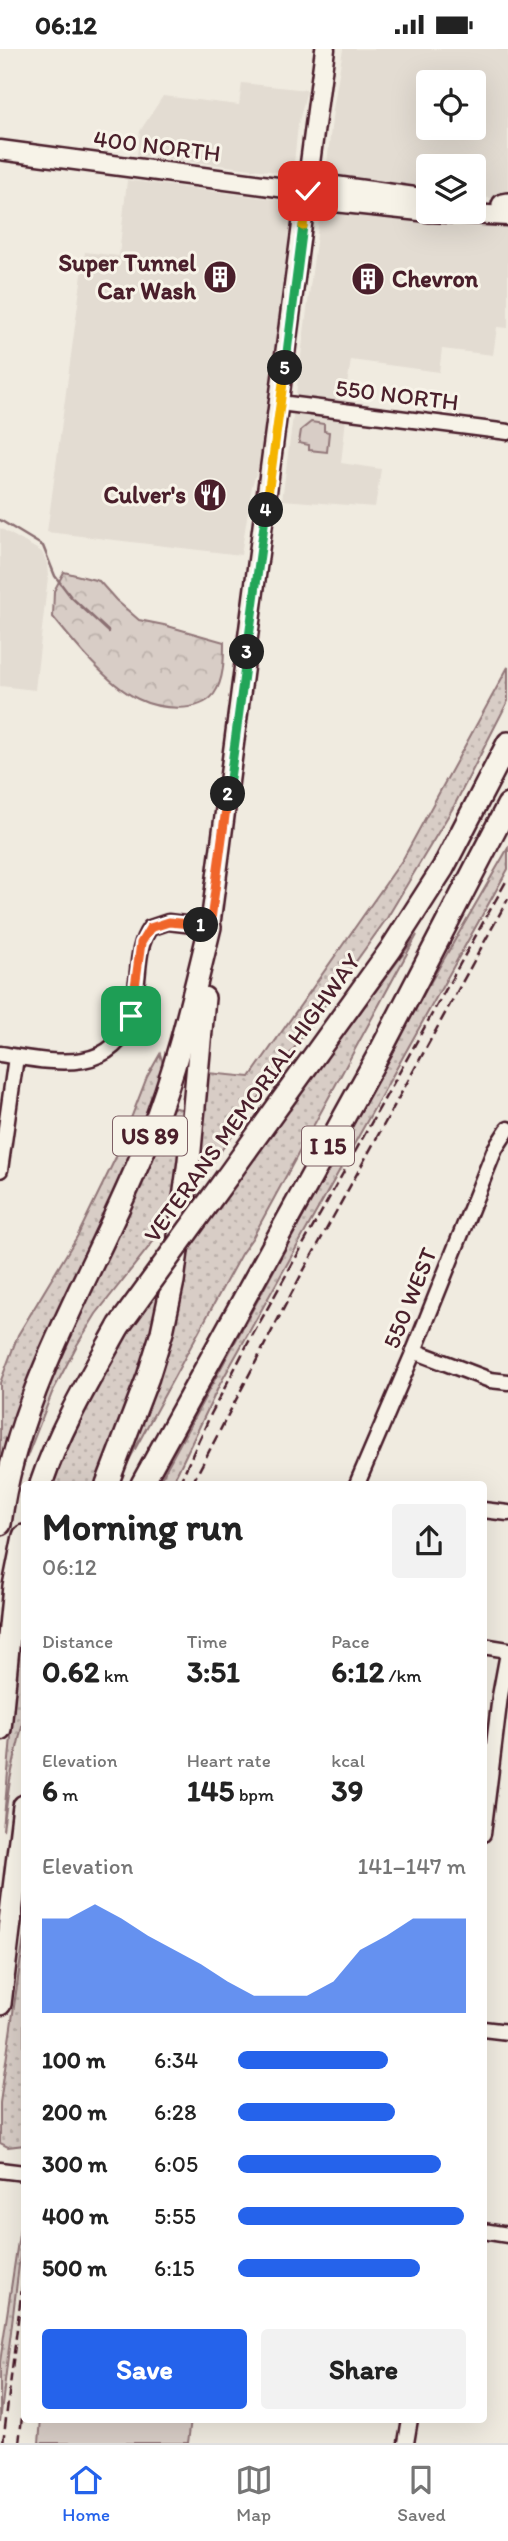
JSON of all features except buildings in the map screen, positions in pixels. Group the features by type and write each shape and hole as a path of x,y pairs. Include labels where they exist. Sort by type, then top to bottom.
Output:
{"highway":[{"name":"VETERANS MEMORIAL HIGHWAY","path":"42,1481 50,1457 77,1400 119,1327 331,1035 443,868 508,743"},
{"name":"I 15","path":"144,1481 381,1050 508,805"},
{"name":"US 89","path":"108,1481 148,1377 162,1332 173,1281 189,1161 210,927"},
{"name":"US 89","path":"0,1524 25,1418 58,1334 150,1135 183,1037 210,927"},
{"path":"0,1729 14,1586 21,1551"},
{"path":"0,2004 21,1828"}],"main road":[{"name":"US 89","path":"210,927 325,49"},
{"name":"400 NORTH","path":"0,150 308,191 325,201 416,211"},
{"name":"400 NORTH","path":"308,191 328,185 416,197"},
{"name":"400 NORTH","path":"486,205 507,208"},
{"name":"400 NORTH","path":"486,209 507,208"}],"street":[{"name":"550 NORTH","path":"280,403 508,432"},
{"path":"0,1055 72,1062 104,1053 115,1043 129,1022 141,943 150,928 169,922 210,927"},
{"path":"0,1170 16,1057"},
{"name":"550 WEST","path":"358,1481 495,1149 508,1129"},
{"path":"414,1351 490,1380 508,1382"},
{"path":"487,1510 508,1513"},
{"path":"487,1647 508,1651 487,1802"},
{"path":"487,2029 508,2032"},
{"path":"0,2170 21,2173"},
{"path":"487,2232 508,2235"},
{"path":"406,2443 409,2423"}],"shaded area":[{"path":"343,49 508,49 508,199 486,198 486,154 416,154 416,188 398,183 339,175 331,171 327,164"},
{"path":"242,83 307,90 298,125 294,163 288,170 277,172 137,155 140,131 163,96 239,105"},
{"path":"127,180 281,200 288,204 292,212 260,462 252,486 241,555 47,532 85,252 119,256"},
{"path":"326,210 416,218 416,224 486,224 486,220 508,221 508,328 497,327 493,355 442,349 439,372 351,360 344,404 346,418 341,463 381,469 375,507 282,500 321,213"},
{"path":"0,528 42,552 47,563 48,577 35,690 0,686"}],"green space":[{"path":"311,422 324,424 324,431 329,432 327,452 309,450 309,445 299,443 301,430"},
{"path":"64,572 99,581 139,620 224,642 222,676 214,694 199,705 167,707 138,699 115,684 92,663 53,617 54,591"},
{"path":"508,667 508,701 454,806 387,918 193,1190 208,1073 250,1077 403,859"},
{"path":"508,848 508,869 220,1384 173,1481 160,1481 426,990"},
{"path":"417,935 253,1237 241,1254 122,1473 184,1252"},
{"path":"160,1054 164,1067 152,1108 5,1463 0,1465 0,1383 18,1335 78,1235 116,1157 147,1077"},
{"path":"170,1107 187,1110 174,1215 96,1314 77,1345 52,1393 19,1477 45,1390"},
{"path":"166,1277 146,1357 97,1481 54,1481 87,1402 132,1326"},
{"path":"21,1624 21,1730 3,1830"},
{"path":"21,1958 21,2145 8,2147 0,2143 0,2103"},
{"path":"21,2221 21,2249 0,2422 0,2362"},
{"path":"41,2423 190,2423 188,2443 39,2443"}],"waterway":[{"path":"0,520 43,546 55,576 71,597 109,632"}],"railway":[{"path":"180,1481 247,1345 508,878"},
{"path":"194,1481 299,1279 508,899"},
{"path":"3,2443 21,2296"},
{"path":"19,2443 21,2423"}],"place":[{"name":"Super Tunnel Car Wash","path":"220,277"},
{"name":"Chevron","path":"368,279"},
{"name":"Culver's","path":"210,495"}],"route":[{"path":"131,1016 141,943 150,928 169,922 210,927 308,191"}]}
